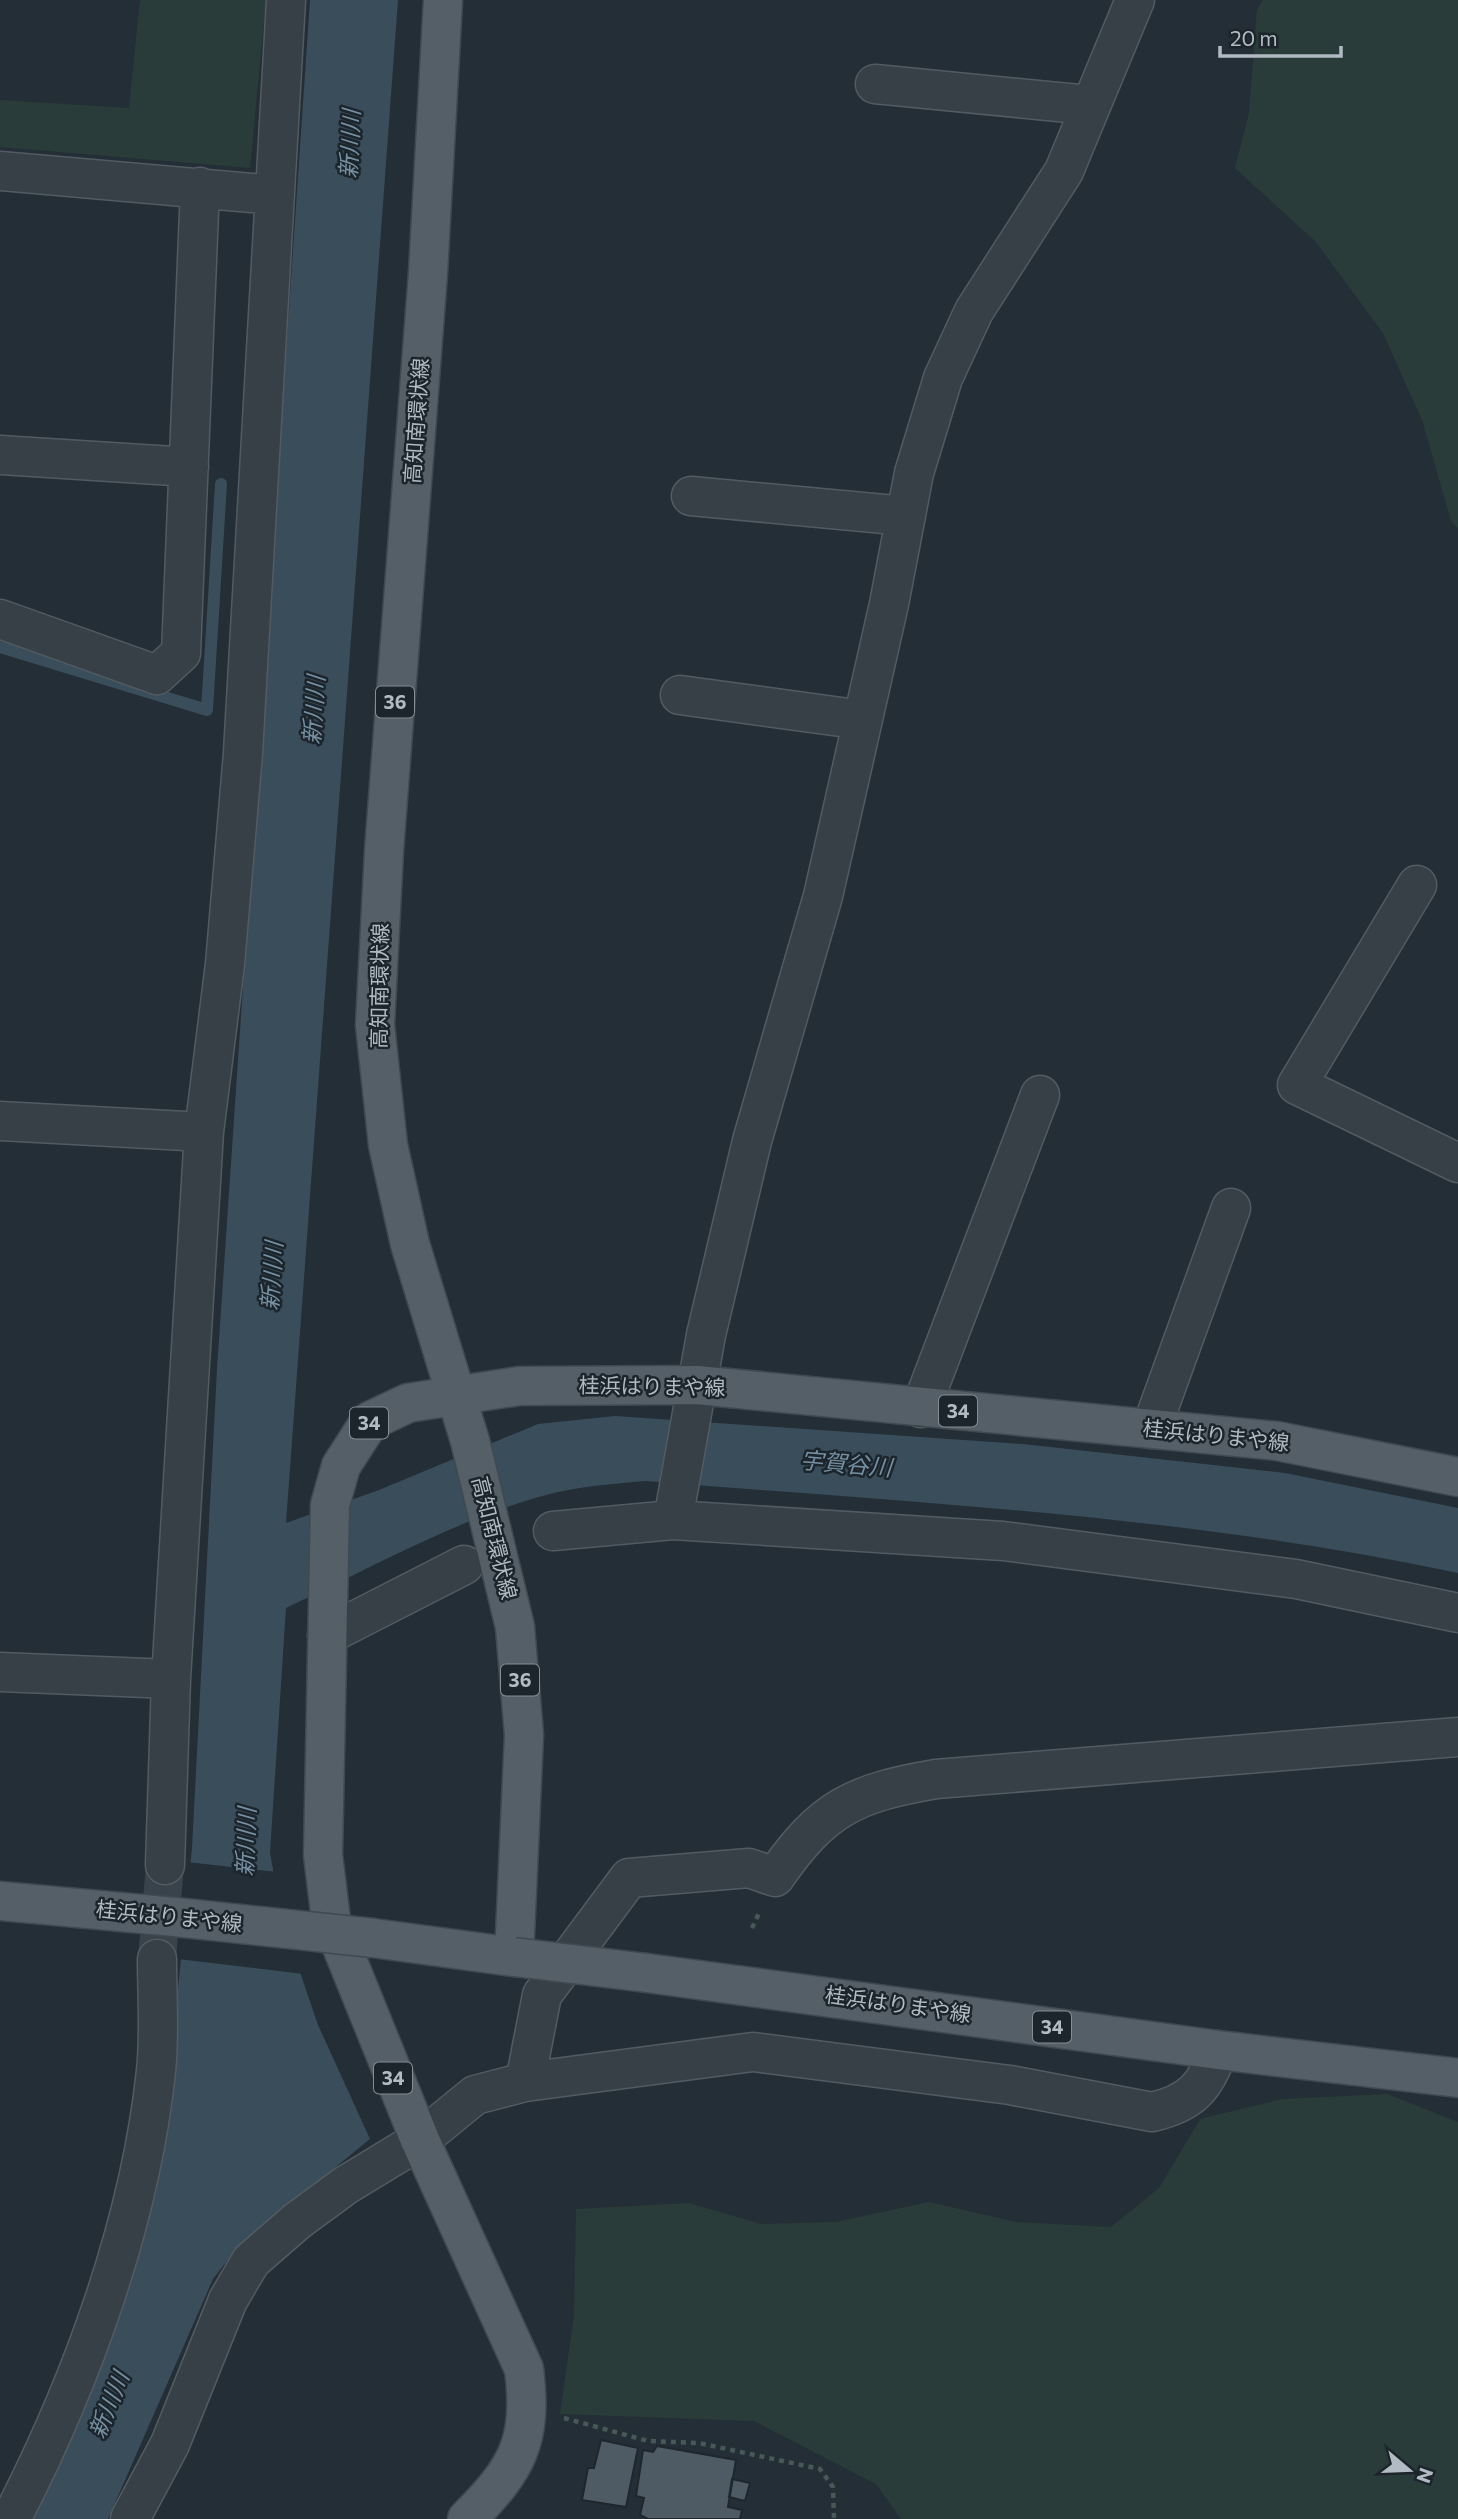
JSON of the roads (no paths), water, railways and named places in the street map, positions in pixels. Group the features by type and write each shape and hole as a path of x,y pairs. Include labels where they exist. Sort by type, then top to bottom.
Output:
{"main road":[{"name":"高知南環状線","path":"443,0 428,273 384,851 375,1025 394,1170 410,1244 470,1441 496,1538 515,1627 524,1735 514,1956"},
{"name":"桂浜はりまや線","path":"467,2519 500,2485 516,2457 525,2432 528,2399 524,2369 420,2140 331,1920 323,1855 330,1506 341,1466 370,1421 408,1403 519,1386 694,1400 921,1408 1277,1441 1458,1477"},
{"name":"桂浜はりまや線","path":"0,1901 175,1917 514,1956 1218,2050 1458,2078"}],"street":[{"path":"165,1865 171,1679 204,1132 225,964 243,753 286,0"},
{"path":"675,1510 694,1400 752,1141 823,896 914,473 943,378 974,311 1064,172 1089,105 1135,0"},
{"path":"875,84 1089,105"},
{"path":"0,171 275,195"},
{"path":"0,619 157,675 181,653 200,187"},
{"path":"0,455 189,467"},
{"path":"691,496 906,516"},
{"path":"680,695 863,720"},
{"path":"1417,885 1297,1085 1458,1163"},
{"path":"921,1408 1041,1095"},
{"path":"0,1121 204,1132"},
{"path":"1151,1429 1231,1208"},
{"path":"553,1531 675,1510 1003,1541 1296,1579 1458,1612"},
{"path":"328,1618 464,1565"},
{"path":"0,1672 171,1679"},
{"path":"525,2082 542,1995 629,1878 749,1868 775,1877 796,1846 832,1814 862,1795 915,1782 1458,1737"},
{"path":"11,2519 47,2449 116,2263 136,2192 157,2068 158,1959"},
{"path":"130,2519 182,2416 228,2300 251,2261 270,2241 346,2185 420,2140 475,2095 525,2082 752,2052 1010,2085 1152,2112 1172,2107 1196,2093 1210,2075 1218,2050"}],"water":[{"path":"310,0 398,0 286,1523 379,1490 538,1424 615,1416 1023,1444 1285,1473 1458,1508 1458,1573 1358,1554 1156,1525 952,1505 646,1481 571,1489 513,1505 447,1531 286,1608 270,1853 282,1919 318,2025 370,2139 237,2248 213,2279 108,2519 31,2519 169,2079 192,1848 217,1369"}],"waterway":[{"path":"0,647 207,710 221,484"}],"tunnel":[{"path":"157,1959 165,1865"}],"water label":[{"name":"新川川","path":"350,144"},
{"name":"新川川","path":"314,710"},
{"name":"新川川","path":"272,1276"},
{"name":"宇賀谷川","path":"846,1464"},
{"name":"新川川","path":"246,1842"},
{"name":"新川川","path":"109,2405"}]}
